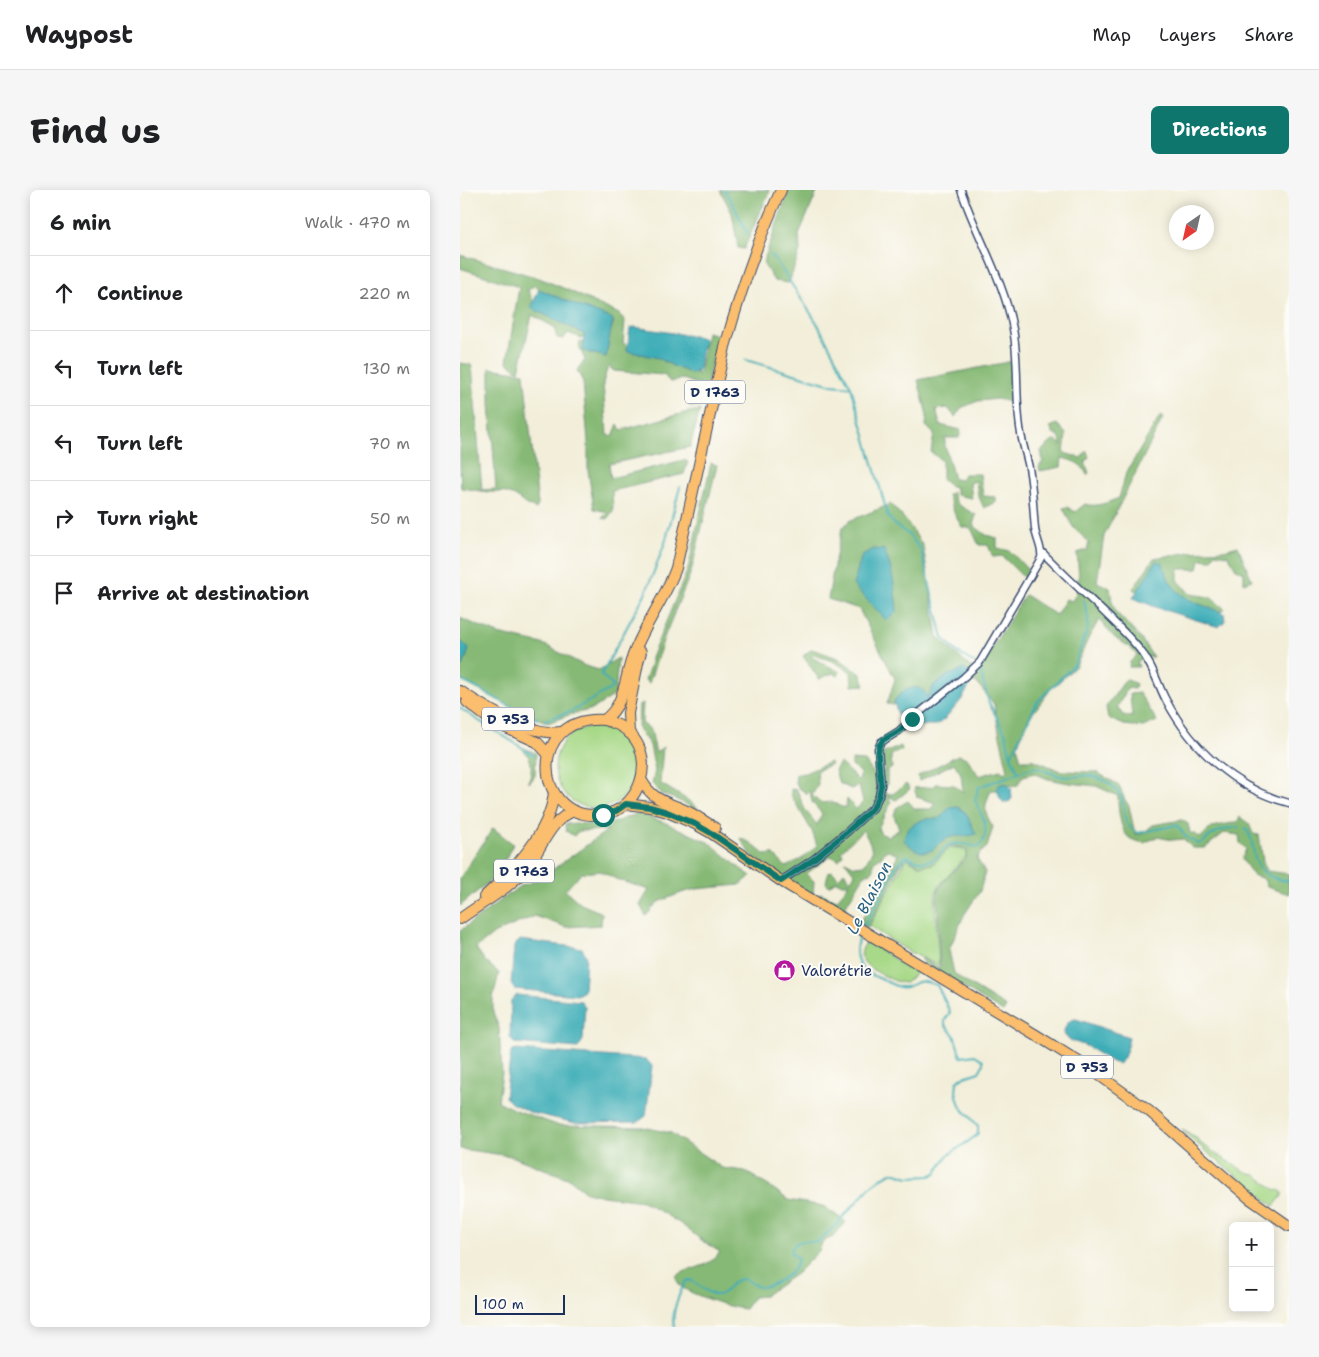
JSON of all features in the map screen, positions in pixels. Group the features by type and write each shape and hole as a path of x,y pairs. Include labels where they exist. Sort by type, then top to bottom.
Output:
{"main road":[{"name":"D 1763","path":"629,733 628,713 638,663 647,636 676,568 734,313 748,269 781,190"},
{"name":"D 1763","path":"604,720 617,708 621,700 632,657 663,598"},
{"name":"D 753","path":"460,691 514,722 544,732 561,732"},
{"name":"D 753","path":"460,696 492,722 537,742 548,754"},
{"path":"591,719 604,720 619,725 629,733 638,745 644,770 637,792 626,804 616,811 603,815 590,815 575,811 563,803 554,792 548,779 548,754 561,732 576,723 591,719"},
{"name":"D 753","path":"642,781 654,796 715,828 743,855"},
{"name":"D 1763","path":"460,919 506,877 520,861 548,816 554,792"},
{"name":"D 753","path":"626,804 650,807 683,819 711,833 781,881 1092,1070 1149,1111 1228,1180 1289,1226"},
{"name":"D 1763","path":"460,919 519,877 556,824 566,813 575,811"}],"street":[{"path":"961,190 1005,298 1014,330 1017,363 1017,406 1029,468 1036,531 1042,553 1098,606 1141,651 1150,664 1166,700 1178,719 1196,744 1210,759 1243,784 1258,792 1289,803"},
{"path":"781,881 820,854 873,808 879,796 881,785 878,748 881,742 899,731 980,662 1039,563 1042,553"}],"green space":[{"path":"720,190 770,190 744,249 738,248 732,213"},
{"path":"789,190 818,190 799,234 800,251 789,283 774,281 763,263"},
{"path":"460,255 539,278 619,314 625,320 623,343 636,351 666,357 699,374 707,332 718,335 702,406 690,407 691,388 697,388 699,385 683,379 670,382 664,375 614,371 608,366 603,383 607,435 613,436 618,424 621,430 700,410 690,447 609,464 611,478 684,460 688,462 684,474 612,491 613,511 607,519 602,518 608,512 594,509 588,470 588,441 583,382 577,370 585,360 579,347 580,341 602,352 614,322 547,298 535,285 528,290 537,309 588,333 584,339 568,333 563,339 557,338 554,327 532,315 519,371 507,362 519,287 460,268"},
{"path":"1013,361 1014,403 997,399 978,401 961,408 955,417 948,408 936,409 940,425 961,430 959,438 945,438 945,446 954,479 961,480 964,474 980,474 983,496 996,497 996,502 984,508 978,495 976,481 970,483 972,498 956,495 956,488 947,484 942,479 942,461 931,452 934,434 926,426 927,415 918,380"},
{"path":"460,363 472,365 482,490 496,489 490,403 490,368 524,373 538,505 536,509 525,504 515,496 502,492 461,488"},
{"path":"1161,415 1163,418 1104,536 1097,582 1110,588 1116,612 1141,639 1153,657 1142,658 1137,662 1139,667 1129,667 1130,662 1137,655 1128,646 1114,637 1099,620 1076,666 1050,690 1030,717 1017,746 1021,760 1034,760 1061,771 1096,772 1119,785 1129,806 1135,834 1142,834 1153,825 1182,820 1188,824 1190,833 1200,838 1212,827 1237,822 1240,817 1249,824 1253,834 1259,835 1263,861 1267,871 1289,874 1289,894 1267,887 1264,879 1253,875 1242,859 1246,849 1240,843 1239,835 1224,833 1205,848 1193,848 1183,839 1173,840 1157,837 1144,843 1131,839 1124,831 1119,813 1118,796 1096,786 1048,779 1034,773 1023,776 1017,786 1007,785 1002,790 991,790 987,801 986,813 993,827 987,847 980,853 977,859 985,872 980,891 964,915 949,950 954,973 1006,1007 1003,1012 922,962 922,958 936,967 940,967 938,890 966,858 967,849 952,846 933,864 920,866 908,858 900,865 867,929 860,923 898,855 886,850 882,856 873,862 873,871 864,876 845,907 849,916 843,914 819,897 820,893 837,900 849,884 842,884 836,881 829,886 826,883 828,873 832,871 839,878 844,872 850,880 855,874 845,861 855,866 864,865 872,852 870,843 863,830 841,851 843,854 839,860 831,856 806,874 814,881 813,894 809,895 753,857 740,838 751,843 765,855 773,854 786,867 803,858 817,846 812,831 791,795 791,789 797,790 805,810 817,825 822,814 812,802 810,791 807,794 795,783 796,774 805,773 830,762 831,764 817,771 818,785 812,795 820,803 833,802 841,807 846,807 847,799 856,809 863,802 859,786 851,789 839,783 835,770 840,763 859,781 861,773 852,766 852,760 865,761 874,774 884,772 882,754 901,746 902,750 891,755 892,768 887,771 887,784 884,793 893,794 906,784 910,789 896,800 888,796 891,803 878,828 881,834 889,836 899,829 894,816 896,808 908,801 915,809 931,809 935,803 917,797 914,788 932,787 935,784 954,785 963,792 961,774 954,763 919,781 918,776 958,755 967,758 979,776 1000,770 1004,773 1008,770 994,704 976,682 946,682 926,699 894,702 894,705 887,704 895,679 859,609 828,599 842,529 849,521 891,504 907,522 923,546 938,637 969,666 978,670 1025,595 1056,615 1066,599 1072,601 1078,583 1077,553 1087,550 1089,543 1073,527 1063,508 1067,507 1075,512 1085,504 1098,505 1119,498 1126,473"},
{"path":"1057,424 1066,434 1064,453 1081,458 1087,451 1089,457 1085,462 1089,473 1087,475 1077,463 1062,458 1061,467 1040,471 1039,467 1043,461 1041,451 1055,439 1061,445 1060,437 1053,434 1050,427"},
{"path":"711,463 717,465 691,572 665,635 649,683 645,680 651,658 688,569"},
{"path":"952,492 957,504 976,515 973,525 986,535 997,538 997,548 1010,551 1028,570 1024,578 1002,556 993,557 988,545 979,545 971,528 962,527 955,515 948,495"},
{"path":"1238,546 1252,580 1244,583 1244,572 1236,569 1228,555 1215,553 1212,560 1200,559 1198,569 1178,569 1178,580 1190,594 1210,597 1225,609 1212,614 1140,594 1133,589 1154,558 1191,552 1224,550"},
{"path":"460,618 498,634 543,644 585,666 599,670 618,658 615,695 593,709 548,723 504,703 460,680 460,666 465,661 468,649 460,640"},
{"path":"812,649 838,658 861,674 865,685 852,686 851,672 833,661 813,655 811,657 840,672 838,676 833,673 819,679 803,656"},
{"path":"1126,679 1136,684 1134,689 1128,688 1117,707 1123,715 1132,717 1130,694 1139,693 1157,721 1143,727 1124,725 1108,718 1106,707"},
{"path":"643,703 642,723 651,730 656,753 663,747 660,783 699,809 663,795 652,784 655,771 650,745 638,729 639,705"},
{"path":"588,726 604,726 619,733 630,744 637,759 634,783 625,796 604,808 588,808 573,801 562,790 555,775 555,759 562,744 573,733"},
{"path":"521,747 536,753 535,776 529,783 531,764"},
{"path":"639,813 710,843 751,876 740,885 696,889 681,893 658,902 646,916 640,905 649,890 616,879 600,871 582,873 565,890 581,904 602,913 601,925 566,927 535,916 495,933 476,948 485,961 499,973 493,998 493,1012 499,1028 502,1073 498,1101 513,1109 557,1125 643,1127 671,1133 722,1168 745,1171 788,1200 823,1206 846,1222 833,1237 822,1243 819,1251 797,1273 764,1296 753,1297 745,1309 710,1300 679,1285 676,1277 685,1271 707,1264 720,1252 681,1224 643,1201 586,1192 570,1179 511,1156 460,1149 460,931 520,886 538,880 608,830 579,831 574,836 566,831 565,824 576,823 604,826"},
{"path":"493,828 513,844 498,874 460,906 460,878"},
{"path":"949,848 961,848 967,851 966,856 939,886 936,892 935,906 939,964 937,965 908,951 869,926 906,859 918,864"},
{"path":"868,942 916,973 906,983 903,983 871,968 866,964 861,955 862,949"},
{"path":"1181,1129 1232,1164 1254,1174 1276,1190 1279,1190 1282,1192 1282,1196 1274,1206"}],"water":[{"path":"539,289 613,319 606,357 583,351 584,334 531,308"},
{"path":"634,327 704,339 698,371 690,374 658,358 627,351 630,328"},
{"path":"874,549 884,550 893,580 897,611 887,621 853,585 862,555"},
{"path":"1156,561 1163,563 1167,575 1178,591 1194,602 1224,613 1225,621 1219,627 1133,598"},
{"path":"460,640 469,649 462,666 460,666"},
{"path":"965,669 974,678 962,699 947,717 937,725 911,728 905,717 898,715 894,702 904,691 911,688 919,688 925,692 927,698 934,685 949,675"},
{"path":"1006,783 1011,788 1012,798 1004,803 1000,798 997,788 999,785"},
{"path":"958,807 966,813 976,834 948,838 928,852 921,852 913,848 904,840 906,832 914,824 926,819 939,819 949,808"},
{"path":"520,940 582,948 586,956 584,991 577,995 514,989 511,984 514,946"},
{"path":"517,995 581,1001 585,1007 583,1040 578,1048 514,1043 510,1037 511,1000"},
{"path":"1076,1019 1129,1037 1123,1059 1118,1064 1112,1062 1065,1036 1064,1032 1069,1021"},
{"path":"516,1050 646,1059 652,1066 646,1116 638,1122 576,1123 532,1113 511,1103 505,1097 511,1052"}],"waterway":[{"path":"724,190 748,234"},
{"path":"771,255 817,323 851,387"},
{"path":"746,360 832,385 851,387 888,516 895,525 908,534 921,550 943,638 957,652 974,663"},
{"path":"545,720 572,711 612,688 613,686 601,675 646,592 665,543 680,487"},
{"path":"1018,772 1011,756 1037,702 1074,665 1088,628 1088,617 1084,600"},
{"path":"980,670 989,703 1006,735 1010,754"},
{"path":"460,680 537,719"},
{"path":"460,708 533,755"},
{"name":"Le Blaison","path":"864,926 897,865 906,856 919,861 927,861 935,858 946,847 951,845 959,844 979,847 983,841 986,829 975,800 979,787 1034,767 1064,777 1091,776 1110,784 1122,799 1125,818 1129,826 1138,833 1177,825 1185,836 1198,844 1218,831 1239,827"},
{"name":"Le Blaison","path":"1245,828 1250,835 1255,858 1260,868 1273,878 1289,881"},
{"name":"Le Blaison","path":"674,1327 673,1322 678,1298 686,1281 690,1280 709,1293 717,1295 723,1293 732,1284 741,1279 747,1280 759,1287 777,1282 795,1268 798,1259 791,1253 792,1248 797,1242 817,1242 880,1179 891,1173 908,1177 930,1176 936,1173 947,1156 978,1133 978,1126 960,1106 956,1092 957,1082 961,1078 979,1072 983,1065 983,1060 975,1055 961,1057 954,1035 945,1025 945,1020 950,1012 937,985 918,982 910,986 898,986 869,974 861,967 856,953 857,942 861,932"}],"place":[{"name":"Valorétrie","path":"785,971"}],"route":[{"path":"603,815 616,811 626,804 650,807 667,812 711,833 781,881 814,859 873,808 879,796 881,785 878,748 883,740 899,731 912,719"}]}
